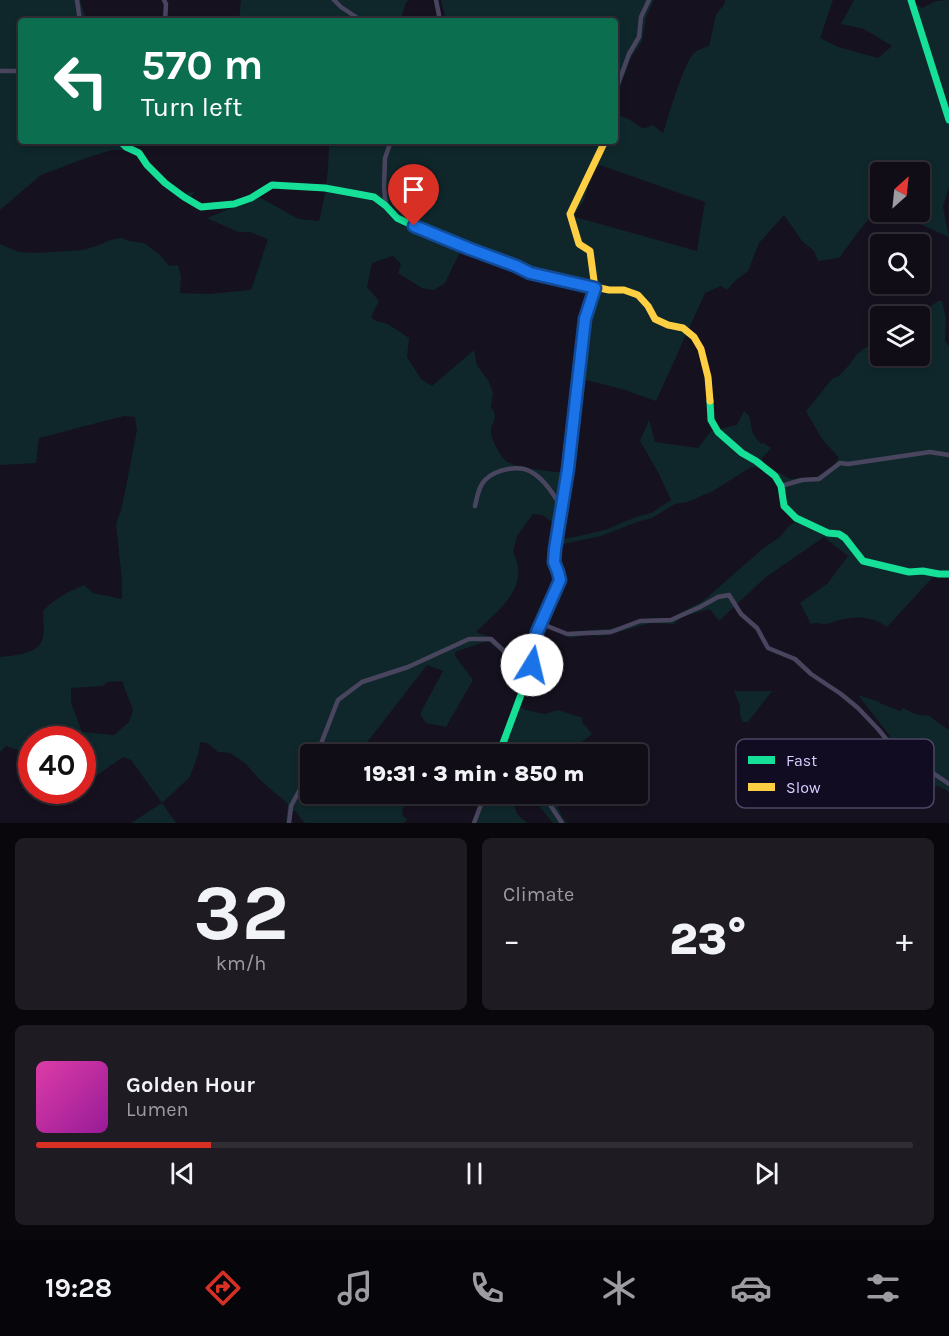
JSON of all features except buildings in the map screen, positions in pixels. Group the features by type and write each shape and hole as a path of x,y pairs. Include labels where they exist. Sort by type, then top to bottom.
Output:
{"street":[{"path":"76,0 79,18"},
{"path":"164,0 165,18"},
{"path":"334,0 358,18"},
{"path":"436,0 438,18"},
{"path":"618,84 629,54 639,37 641,17 649,0"},
{"path":"910,0 949,120"},
{"path":"0,71 18,71"},
{"path":"123,144 139,153 147,165 165,183 201,207 234,204 251,198 272,185 325,188 374,197 397,218 530,273 595,288 624,290 638,295 648,306 655,319 668,326 683,328 694,336 701,349 708,377 711,420 718,432 742,453 775,476 781,486 784,506 796,518 828,533 839,534 845,538 863,561 909,572 949,574"},
{"path":"386,206 385,158 390,144"},
{"path":"504,744 532,665 540,623 560,580 554,562 585,319 595,288 590,251 579,244 570,214 604,144"},
{"path":"781,486 802,480 819,479 840,463 848,464 930,452 949,455"},
{"path":"475,506 484,481 504,469 531,471 548,488 562,509"},
{"path":"540,623 567,634 611,632 640,621 671,620 718,597 729,595 741,614 757,628 768,648 795,659 811,674 841,694 858,708 886,739"},
{"path":"321,744 338,700 362,682 408,667 469,639 491,639 506,653 532,665"},
{"path":"934,774 949,784"},
{"path":"289,823 291,806 300,789"},
{"path":"474,823 481,804"},
{"path":"550,804 562,823"}],"green space":[{"path":"0,0 80,0 86,18 18,18 18,144 130,144 140,149 152,167 174,187 185,193 195,192 186,201 137,155 128,150 112,150 41,175 0,210"},
{"path":"241,0 410,0 406,2 402,18 239,18"},
{"path":"441,0 654,0 646,17 642,41 631,58 618,94 618,18 445,18"},
{"path":"725,0 833,0 820,38 838,47 878,58 892,46 864,29 841,24 854,0 915,0 922,8 936,1 949,0 949,186 943,207 949,237 915,222 930,222 930,162 870,162 870,218 839,258 818,261 814,251 802,241 784,215 759,243 748,271 727,290 721,286 705,293 656,401 622,389 582,379 561,539 605,530 651,513 671,500 640,441 649,420 655,442 698,448 711,431 737,425 744,411 749,416 753,434 761,444 771,448 762,458 764,464 790,479 816,477 833,466 839,458 822,439 806,411 832,379 840,375 856,355 866,347 870,346 870,366 930,366 930,307 942,301 946,318 945,340 949,347 949,578 933,577 887,627 870,619 858,618 827,624 811,624 800,603 828,583 848,556 824,537 766,577 719,621 710,609 681,617 674,624 650,623 608,635 588,634 572,638 546,628 539,631 521,707 545,714 558,710 583,718 582,722 592,734 579,744 498,744 504,733 527,665 512,660 487,641 455,652 455,656 473,680 446,727 426,723 420,714 443,671 427,665 366,744 300,744 300,804 405,804 402,810 403,816 407,819 404,823 305,823 296,811 293,811 291,823 286,823 288,804 260,780 245,763 230,753 218,752 207,743 200,742 190,777 162,803 131,760 123,757 96,776 96,733 114,735 129,722 133,710 122,681 107,682 103,686 71,688 71,703 80,726 18,726 18,750 6,746 0,752 0,657 22,654 37,647 43,637 43,611 72,590 84,585 93,593 122,599 116,524 122,507 137,430 135,417 124,416 39,438 36,463 0,465 0,244 19,252 35,253 83,250 122,238 144,243 159,254 169,266 178,265 181,276 180,293 209,294 251,290 268,239 250,232 238,232 207,218 259,197 299,219 319,221 327,181 329,144 618,144 618,115 643,128 653,125 663,133 686,66 695,52 709,46 716,15","holes":["600,165 705,202 697,251 575,217","462,248 555,282 591,291 586,308 581,315 581,340 563,472 518,466 507,462 502,456 491,433 495,417 491,407 493,393 489,382 477,365 474,350 432,386 421,379 407,357 409,338 388,324 371,317 379,301 367,287 372,263 393,256 401,264 398,273 422,288 434,290 445,283","751,467 756,467 776,480 782,507 796,521 703,601 670,618 646,619 609,629 568,632 547,625 545,621 559,592 562,580 556,560 558,546 601,536 652,518 675,504 687,502 713,491","533,514 542,515 558,526 555,544 556,582 548,605 535,628 531,656 523,658 508,651 490,637 476,632 503,606 515,587 518,565 513,552 517,536"]},
{"path":"734,691 772,691 748,722 743,722"},
{"path":"858,695 900,711 903,708 918,715 928,715 949,730 949,792 938,786 934,786 934,739 887,739 890,736"},
{"path":"162,803 176,823 131,823"},
{"path":"479,804 513,804 518,815 527,823 472,823"},
{"path":"537,804 557,804 567,823 553,823"}],"traffic: fast":[{"path":"911,0 949,120"},
{"path":"123,144 139,153 147,165 165,183 201,207 234,204 251,198 272,185 325,188 374,197 397,218 412,225"},
{"path":"503,744 532,665 537,632 560,580 555,566 555,556 568,469 583,337"},
{"path":"710,401 711,420 718,432 742,453 775,476 781,486 784,506 796,518 828,533 839,534 845,538 863,561 909,572 949,574"}],"traffic: slow":[{"path":"583,337 585,319 595,288 590,251 579,244 570,214 604,144"},
{"path":"412,225 530,273 609,290 624,290 638,295 648,306 655,319 683,328 694,337 701,349 708,377 710,401"}],"route":[{"path":"414,226 530,273 595,288 585,319 568,469 558,542 555,549 554,562 560,580 537,632 532,665"}]}
